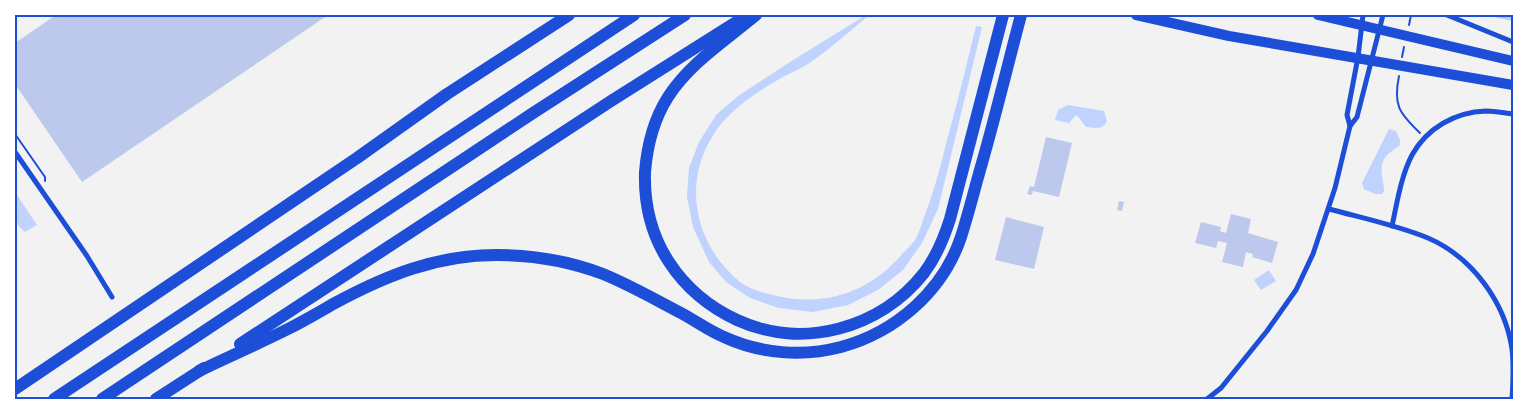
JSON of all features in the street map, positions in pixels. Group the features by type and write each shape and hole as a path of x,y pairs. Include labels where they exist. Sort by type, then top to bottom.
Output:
{"highway":[{"path":"15,389 357,158 448,94 569,15"},
{"path":"54,399 634,15"},
{"path":"102,399 533,113 685,15"},
{"path":"156,399 611,101 747,15"},
{"path":"756,15 702,58 668,97 653,129 646,163 647,208 654,232 665,256 682,281 706,302 717,310 746,324 777,332 809,334 855,324 883,310 905,293 932,261 944,239 950,219 1003,15"},
{"path":"198,371 288,329 389,276 445,260 494,255 552,260 601,273 629,286 720,336 763,350 782,353 817,352 863,340 888,328 922,300 938,281 957,247 995,119 1021,15"}],"main road":[{"path":"1136,15 1229,36 1513,85"},
{"path":"1318,15 1363,20 1380,30 1513,61"}],"street":[{"path":"1207,399 1221,388 1239,367 1286,306 1305,272 1336,188 1350,126 1357,118 1384,15"},
{"path":"1446,15 1513,42"},
{"path":"1350,126 1347,116 1363,20"},
{"path":"1392,226 1408,166 1413,154 1425,138 1439,126 1466,114 1487,111 1513,114"},
{"path":"15,152 112,297"},
{"path":"1329,209 1428,238 1444,247 1470,268 1486,286 1501,311 1512,350 1512,399"}],"path":[{"path":"1411,15 1396,91 1398,106 1406,119 1425,138"},
{"path":"15,134 44,177 44,184 40,190"}],"water":[{"path":"866,15 869,15 811,62 743,102 719,127 703,156 698,175 696,195 698,214 704,233 713,251 740,282 764,293 791,299 827,298 844,294 876,278 890,267 910,246 918,234 938,176 976,26 982,27 938,209 922,243 903,270 878,290 848,305 813,312 779,308 750,298 726,282 709,262 693,227 687,197 689,168 699,142 716,115 738,96"},
{"path":"1068,105 1104,111 1107,121 1103,126 1096,128 1086,127 1077,115 1069,123 1055,120 1058,110"},
{"path":"1389,129 1396,131 1400,145 1384,159 1382,168 1384,191 1382,194 1375,194 1364,189 1362,183"},
{"path":"15,192 37,225 25,232 16,219"},
{"path":"1269,270 1276,281 1261,290 1254,280"}],"building":[{"path":"56,15 328,15 82,182 15,84 15,43"},
{"path":"1513,15 1513,21 1489,16"},
{"path":"1046,137 1072,143 1059,197 1033,191 1032,195 1027,194 1030,186 1034,187"},
{"path":"1119,201 1124,202 1122,211 1117,210"},
{"path":"1231,214 1251,219 1248,233 1278,242 1272,263 1252,257 1253,254 1246,252 1243,267 1222,262 1227,243 1218,241 1216,248 1195,243 1201,222 1221,227 1220,231 1226,233"},
{"path":"1006,217 1044,227 1034,269 995,260"}]}
